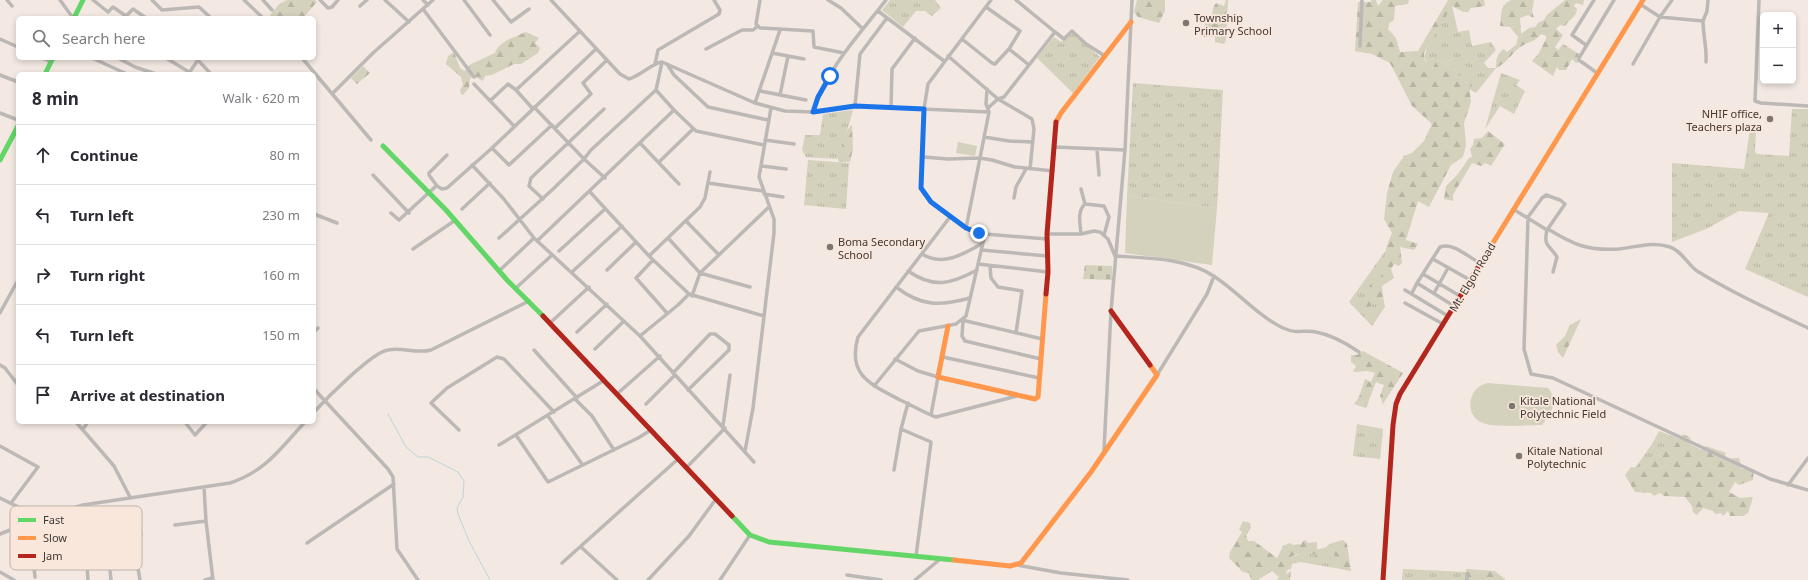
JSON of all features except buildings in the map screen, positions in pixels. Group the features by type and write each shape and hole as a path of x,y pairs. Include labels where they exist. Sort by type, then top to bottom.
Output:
{"main road":[{"path":"74,16 83,0"},
{"name":"Mt. Elgon Road","path":"1384,580 1396,404 1404,388 1480,263 1641,2"},
{"path":"948,326 938,376 1037,399 1048,272 1047,237 1057,119 1131,22"},
{"path":"46,72 52,60"},
{"path":"0,160 16,130"},
{"path":"383,146 429,193 499,271 750,535 769,542 916,556 939,560 1017,565 1024,560 1090,472 1157,375 1111,311"}],"street":[{"path":"7,0 12,6"},
{"path":"60,0 72,16"},
{"path":"93,0 108,12 113,7 126,16 134,9 143,16"},
{"path":"152,0 162,10 199,7 209,16"},
{"path":"244,0 261,16"},
{"path":"263,0 272,10"},
{"path":"320,0 328,8 332,7 338,0"},
{"path":"360,6 367,0"},
{"path":"385,0 409,22"},
{"path":"423,0 428,5"},
{"path":"333,93 373,53 433,0"},
{"path":"464,0 490,35"},
{"path":"493,0 510,22 529,9"},
{"path":"552,0 624,77 629,79 642,74 655,64 662,62 755,103 771,108 796,112 813,112 855,106 988,110 998,99 1004,97 1055,32"},
{"path":"655,64 658,50 718,14 720,10 714,0"},
{"path":"760,0 756,20 758,26 764,29 813,31 814,47 844,53"},
{"path":"828,0 841,8 863,29"},
{"path":"813,112 818,97 844,53 886,0"},
{"path":"991,0 928,84 924,109 924,157 921,188 931,202 966,228 985,234 1047,237 1081,234 1094,231 1104,235 1108,239 1115,256"},
{"path":"1016,0 1064,39 1072,31 1086,44 1105,56"},
{"path":"1104,450 1111,311 1125,150 1132,0"},
{"path":"1360,46 1362,0"},
{"path":"1586,45 1572,35 1594,0"},
{"path":"1597,73 1579,60 1579,58 1614,0"},
{"path":"1633,64 1660,17 1672,0"},
{"path":"1706,62 1707,47 1703,38 1703,21 1707,11 1708,0"},
{"path":"1759,0 1756,101 1761,103 1808,106"},
{"path":"1641,2 1660,17 1703,21"},
{"path":"962,39 992,64 996,64 1009,49 1020,31 986,7"},
{"path":"423,9 474,77"},
{"path":"878,11 944,61"},
{"path":"855,106 859,58 887,18"},
{"path":"706,49 742,30 753,30 758,26"},
{"path":"755,103 780,30"},
{"path":"516,90 580,31"},
{"path":"891,107 892,69 915,38"},
{"path":"0,39 16,46"},
{"path":"447,155 429,173 430,178 442,190 447,188 492,148 596,48"},
{"path":"1009,49 1028,65"},
{"path":"772,53 804,60"},
{"path":"780,95 788,56"},
{"path":"948,56 998,99 1032,119 1034,129 1028,169 1016,187 1014,198"},
{"path":"96,60 123,72"},
{"path":"122,60 150,72"},
{"path":"169,60 187,72"},
{"path":"190,72 196,60"},
{"path":"198,60 209,72"},
{"path":"304,60 313,72"},
{"path":"555,128 591,94 583,83 607,60"},
{"path":"499,238 543,199 584,160 591,150 656,90 662,62"},
{"path":"667,64 674,75 708,107 768,120"},
{"path":"0,75 16,81"},
{"path":"316,76 333,93 371,140"},
{"path":"474,84 491,100 514,126"},
{"path":"491,100 508,84 552,125 584,160 605,178"},
{"path":"966,228 984,137 988,110 987,89"},
{"path":"656,90 693,129 699,132 765,142 794,144"},
{"path":"760,91 806,100"},
{"path":"745,451 774,233 774,219 764,193 760,177 771,108"},
{"path":"543,199 530,187 530,180 604,109"},
{"path":"537,241 605,178 674,110"},
{"path":"0,113 16,119"},
{"path":"492,148 509,165 552,125"},
{"path":"659,162 693,129"},
{"path":"984,137 1009,141 1032,142"},
{"path":"640,143 678,184"},
{"path":"1054,147 1125,150"},
{"path":"1097,149 1099,175"},
{"path":"924,157 948,159 980,158 1028,169 1053,171"},
{"path":"472,165 490,183 534,238 551,256 589,287 660,356 688,390 724,427 754,462"},
{"path":"762,166 786,169"},
{"path":"649,256 687,222 703,203 710,172"},
{"path":"373,175 408,213"},
{"path":"462,210 490,183"},
{"path":"708,183 783,197"},
{"path":"390,213 399,220 437,186"},
{"path":"1081,189 1085,204 1080,212 1081,234"},
{"path":"590,192 649,256 691,295 764,316"},
{"path":"1553,272 1557,257 1547,246 1546,236 1548,230 1565,204 1563,201 1544,196 1528,217 1524,343 1531,374 1553,378 1770,479 1808,490"},
{"path":"1085,204 1104,206 1109,217 1104,235"},
{"path":"640,336 691,295 700,273 769,207"},
{"path":"560,251 605,209"},
{"path":"1513,209 1578,246 1618,249 1656,244 1672,247 1691,267 1702,274 1753,302 1808,328"},
{"path":"316,215 337,224"},
{"path":"950,217 858,337 855,349 855,362 860,372 874,386 931,415 942,416 1020,395"},
{"path":"413,250 454,221"},
{"path":"687,222 719,255"},
{"path":"572,272 622,226"},
{"path":"985,234 968,311 962,321 962,336 965,341 1041,359"},
{"path":"499,271 534,238"},
{"path":"669,239 700,273 750,287"},
{"path":"607,270 636,242"},
{"path":"922,254 930,259 938,261 948,259 983,243"},
{"path":"1412,293 1440,247 1446,245 1452,246 1480,263"},
{"path":"981,250 1048,256"},
{"path":"516,288 551,256"},
{"path":"1115,256 1175,262 1197,268 1214,276 1281,327 1295,333 1314,331 1344,342 1359,352"},
{"path":"1434,259 1470,280"},
{"path":"653,260 636,278 667,313"},
{"path":"978,264 1048,272"},
{"path":"990,266 991,278 998,287 1022,291 1016,333"},
{"path":"1434,294 1448,268"},
{"path":"908,271 917,277 936,283 960,279 977,270"},
{"path":"1423,274 1460,296"},
{"path":"1157,375 1207,294 1214,276"},
{"path":"1417,283 1454,306"},
{"path":"0,314 16,284"},
{"path":"550,323 589,287"},
{"path":"896,287 915,300 929,303 950,304 970,298"},
{"path":"1405,290 1448,316"},
{"path":"316,410 342,383 385,350 425,352 431,350 529,301"},
{"path":"1406,303 1443,324"},
{"path":"577,332 607,304"},
{"path":"595,349 624,321"},
{"path":"874,386 919,331 948,326 962,321 1042,339"},
{"path":"646,404 710,334 715,334 729,345 729,350 688,390"},
{"path":"534,350 592,416 614,450"},
{"path":"617,394 660,356"},
{"path":"459,430 431,403 447,388 497,357 504,359 554,412"},
{"path":"943,357 1040,378"},
{"path":"895,359 918,371 938,376 931,415"},
{"path":"0,365 5,368 16,382"},
{"path":"686,468 724,427 730,375"},
{"path":"499,445 603,381"},
{"path":"316,391 388,469 394,484 397,549 418,580"},
{"path":"894,470 901,430 908,403"},
{"path":"548,416 582,464"},
{"path":"78,424 114,466 130,498"},
{"path":"83,429 87,424"},
{"path":"186,424 194,435 205,424"},
{"path":"80,506 204,488 230,483 245,478 260,470 303,424"},
{"path":"516,435 548,482 651,430"},
{"path":"901,430 929,440 931,443 916,556"},
{"path":"0,446 38,467 11,504"},
{"path":"1788,485 1808,458"},
{"path":"562,563 678,459"},
{"path":"307,543 394,484"},
{"path":"204,488 206,521 213,579 205,580"},
{"path":"0,498 15,506"},
{"path":"648,580 689,536 716,499"},
{"path":"175,525 206,521"},
{"path":"0,534 10,530"},
{"path":"720,580 750,535"},
{"path":"581,547 617,580"},
{"path":"914,580 939,560"},
{"path":"1017,565 1049,571 1128,580"},
{"path":"34,570 35,577"},
{"path":"87,570 88,580"},
{"path":"138,570 140,580"},
{"path":"110,571 111,580"},
{"path":"0,572 14,580"},
{"path":"1467,580 1468,574"},
{"path":"847,575 881,580"}],"green space":[{"path":"287,0 315,0 317,2 305,16 270,16 279,4"},
{"path":"890,0 935,0 941,8 932,16 925,11 916,11 903,27 882,10"},
{"path":"1137,0 1165,0 1165,11 1159,23 1138,17 1134,12"},
{"path":"1226,0 1228,0 1226,40 1224,44 1215,42 1215,37 1204,37 1202,34 1207,18 1212,16 1213,8 1216,3 1224,6"},
{"path":"1372,0 1376,0 1378,6 1383,0 1409,0 1408,4 1395,6 1394,20 1389,23 1388,29 1396,38 1400,52 1418,51 1448,0 1484,0 1485,6 1471,8 1468,12 1463,12 1452,6 1424,53 1426,62 1431,61 1432,69 1438,58 1442,64 1452,58 1457,75 1469,84 1471,102 1464,123 1466,145 1463,157 1451,165 1429,207 1418,201 1406,240 1418,244 1414,250 1400,247 1402,263 1399,266 1394,264 1391,269 1394,278 1382,286 1383,296 1366,309 1369,287 1378,280 1383,272 1387,247 1392,233 1384,219 1387,193 1393,172 1404,156 1412,153 1424,141 1432,124 1412,106 1390,63 1372,54 1355,51 1358,2 1370,2"},
{"path":"1511,0 1534,0 1532,11 1534,18 1528,15 1520,18 1521,34 1543,21 1547,15 1565,0 1584,0 1583,5 1576,3 1574,6 1577,9 1576,12 1567,24 1565,26 1560,25 1556,29 1563,35 1555,47 1558,50 1563,44 1579,54 1577,59 1579,62 1576,63 1572,59 1566,70 1559,70 1557,67 1553,76 1532,61 1539,53 1546,39 1546,36 1541,34 1536,39 1520,47 1503,64 1496,68 1498,54 1504,49 1507,52 1516,45 1518,37 1510,27 1500,26 1501,14 1504,5"},
{"path":"1452,6 1458,32 1469,30 1472,46 1491,42 1496,50 1484,63 1488,68 1496,68 1476,93 1469,89 1469,84 1457,75 1452,58 1442,64 1438,59 1431,70 1424,57 1429,43"},
{"path":"526,32 539,38 535,43 540,48 538,53 521,64 514,64 492,75 485,76 483,81 473,76 470,79 469,88 463,95 461,94 460,90 463,85 461,77 446,64 448,56 454,52 460,68 464,71 471,64 495,53 504,42"},
{"path":"1073,33 1100,57 1073,93 1037,58 1054,37 1061,42"},
{"path":"363,66 370,73 357,84 351,78"},
{"path":"1501,73 1520,80 1516,85 1525,91 1514,114 1500,106 1485,129"},
{"path":"1133,83 1223,90 1217,208 1127,196"},
{"path":"1792,109 1808,109 1808,297 1745,269 1769,213 1739,211 1706,229 1672,242 1672,163 1744,169 1750,129 1756,130 1755,152 1757,154 1789,156"},
{"path":"853,110 845,138 843,155 836,159 806,157 802,150 805,135 820,135 823,114"},
{"path":"852,125 853,149 850,162 839,162 837,156 840,152 845,136"},
{"path":"1488,131 1505,144 1491,166 1485,163 1481,166 1472,163 1453,195 1453,201 1444,199 1446,186 1458,174 1469,158 1472,157 1470,149 1473,145 1474,139 1482,138"},
{"path":"958,142 977,146 975,156 956,153"},
{"path":"808,160 849,163 846,209 804,205"},
{"path":"1127,196 1217,208 1212,265 1125,253"},
{"path":"1386,250 1384,270 1366,308 1383,296 1385,307 1372,326 1349,302"},
{"path":"1085,265 1112,266 1112,280 1083,279"},
{"path":"1581,319 1563,358 1558,352 1556,345 1565,336 1570,325"},
{"path":"1363,351 1403,373 1383,404 1380,396 1384,385 1376,382 1366,408 1354,404 1359,397 1365,379 1371,382 1375,373 1368,371 1353,372 1356,366 1351,362 1351,355 1357,355"},
{"name":"Kitale National Polytechnic Field","path":"1488,383 1548,388 1553,398 1551,412 1542,425 1503,426 1483,423 1473,414 1470,402 1472,395 1476,390 1481,385"},
{"path":"1357,424 1383,429 1380,459 1353,456"},
{"path":"1659,431 1680,439 1673,448 1661,457 1655,454 1644,469 1635,468 1652,444"},
{"path":"1683,434 1691,438 1688,443 1702,450 1706,446 1726,453 1724,459 1739,458 1742,469 1754,469 1753,480 1739,485 1735,482 1729,492 1740,498 1753,497 1748,513 1743,516 1730,516 1728,511 1723,516 1721,513 1715,514 1713,511 1703,508 1697,515 1693,512 1692,506 1685,497 1664,496 1660,493 1654,496 1651,493 1635,492 1625,475 1631,467 1644,469 1655,454 1661,457 1666,447 1673,448"},
{"path":"1243,521 1250,523 1251,528 1246,535 1248,541 1254,541 1277,558 1283,546 1290,543 1293,545 1301,545 1303,541 1306,540 1308,543 1317,542 1317,549 1321,551 1320,559 1315,559 1315,554 1306,553 1301,556 1298,554 1290,557 1300,562 1292,564 1291,569 1287,570 1286,574 1291,571 1290,580 1277,580 1279,577 1272,571 1258,580 1251,580 1249,573 1243,572 1229,558 1230,552 1242,532 1239,530"},
{"path":"1343,540 1347,544 1351,571 1335,568 1339,557 1329,553 1327,547 1329,544"},
{"path":"1327,547 1329,553 1339,557 1335,568 1300,562 1290,557"},
{"path":"1403,569 1466,572 1466,580 1402,580"},
{"path":"1466,569 1495,571 1506,580 1466,580"}],"waterway":[{"path":"388,414 406,447 418,457 428,457 458,472 464,481 463,497 457,508 458,514 469,541 490,580"}],"traffic: fast":[{"path":"75,16 83,0"},
{"path":"46,72 52,60"},
{"path":"0,160 16,130"},
{"path":"383,146 446,210 507,280 543,316"},
{"path":"732,516 750,535 769,542 954,560"}],"traffic: slow":[{"path":"1480,264 1643,0"},
{"path":"1056,122 1061,113 1131,22"},
{"path":"948,326 938,377 1035,399 1038,397 1046,294"},
{"path":"954,560 1010,566 1021,563 1091,472 1157,375 1150,365"}],"traffic: jam":[{"path":"1046,294 1048,272 1047,234 1056,122"},
{"path":"1383,580 1393,425 1396,404 1400,394 1480,264"},
{"path":"1111,311 1150,365"},
{"path":"543,316 732,516"}],"place":[{"name":"Township Primary School","path":"1186,23"},
{"name":"NHIF office, Teachers plaza","path":"1770,119"},
{"name":"Boma Secondary School","path":"830,247"},
{"name":"Kitale National Polytechnic Field","path":"1512,406"},
{"name":"Kitale National Polytechnic","path":"1519,456"}],"route":[{"path":"830,76 818,97 813,112 836,107 855,106 924,109 924,157 921,188 931,202 950,217 966,228 979,233"}]}
